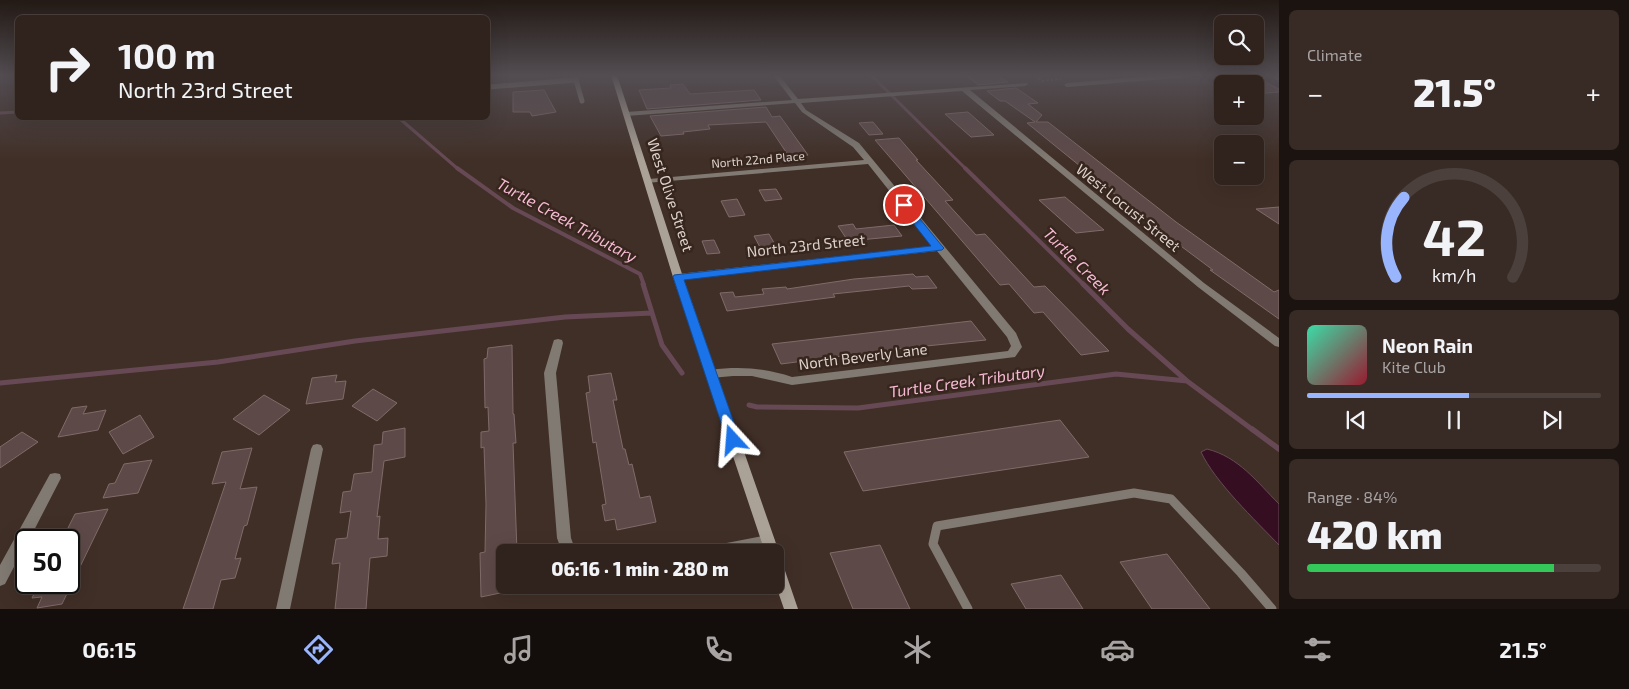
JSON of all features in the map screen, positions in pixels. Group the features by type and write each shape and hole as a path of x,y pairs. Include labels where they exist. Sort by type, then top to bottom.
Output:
{"main road":[{"name":"West Olive Street","path":"623,103 678,277 769,544"},
{"path":"784,588 791,609"}],"street":[{"path":"626,114 777,103"},
{"path":"798,103 804,111 856,145 938,248"},
{"name":"West Locust Street","path":"982,103 1193,279 1279,343"},
{"name":"North 22nd Place","path":"649,181 869,162"},
{"name":"North 23rd Street","path":"678,277 938,248"},
{"name":"North Beverly Lane","path":"711,374 749,370 771,374 792,381 1012,354 1017,347 1012,336 938,248"},
{"path":"558,343 550,373 564,538 566,544"},
{"path":"282,609 317,449"},
{"path":"0,579 55,478"}],"lane":[{"path":"968,609 933,544 937,526 1134,493 1171,499 1241,573 1272,609"}],"shaded area":[{"path":"1207,449 1238,464 1279,504 1279,545 1236,500 1207,464 1201,452"}],"building":[{"path":"513,103 551,103 556,112 532,116 530,112 513,112"},
{"path":"645,103 718,103 647,109"},
{"path":"1008,103 1034,103 1028,104 1042,115 1036,122 1048,122 1176,222 1274,292 1279,290 1279,319 1210,270 1213,270 1154,226 1027,123 1035,122"},
{"path":"766,107 772,117 780,116 808,155 790,158 766,122 708,125 710,129 661,136 650,116"},
{"path":"968,112 994,135 971,137 945,114"},
{"path":"873,122 883,134 869,135 859,123"},
{"path":"899,138 918,160 916,160 953,200 945,201 976,235 985,234 1034,287 1045,286 1109,351 1081,355 1043,312 1034,313 1009,284 1000,285 875,140"},
{"path":"776,189 782,199 765,201 759,190"},
{"path":"1065,197 1104,230 1076,233 1039,200"},
{"path":"737,199 745,215 729,217 721,201"},
{"path":"1279,207 1279,224 1256,209"},
{"path":"853,224 856,229 894,225 902,236 848,241 838,226"},
{"path":"769,234 777,248 761,249 754,236"},
{"path":"714,240 720,253 707,254 702,241"},
{"path":"913,274 916,277 928,276 937,288 912,289 909,286 833,294 835,297 727,311 720,293 733,292 735,297 764,294 762,289 786,287 787,289 854,279"},
{"path":"971,321 986,340 896,349 781,364 772,344"},
{"path":"512,345 513,414 516,443 513,443 517,544 496,544 496,594 481,597 480,553 485,552 486,504 484,447 481,448 481,432 489,431 488,407 485,408 484,359 487,358 488,348"},
{"path":"611,373 617,400 613,400 623,449 625,449 629,465 632,464 640,498 650,496 656,522 617,530 615,519 605,521 602,505 606,504 596,442 593,443 586,393 590,392 588,376"},
{"path":"337,375 335,382 346,381 343,399 306,404 312,378"},
{"path":"373,389 397,403 377,421 352,406"},
{"path":"264,395 290,410 259,435 233,419"},
{"path":"87,406 83,414 106,410 98,430 58,437 72,408"},
{"path":"140,415 154,437 123,454 109,432"},
{"path":"1060,420 1089,457 863,491 844,452"},
{"path":"405,428 405,457 384,461 377,517 380,516 378,539 388,538 387,556 370,558 366,609 335,609 340,563 332,564 336,539 347,538 351,511 340,513 343,492 351,491 354,474 372,472 374,445 382,444 383,432"},
{"path":"22,432 38,442 0,468 0,447"},
{"path":"252,448 240,489 257,487 247,525 244,526 235,559 241,558 235,578 221,580 213,609 183,609 226,482 212,484 222,452"},
{"path":"152,460 138,493 103,498 109,484 115,483 124,464"},
{"path":"108,509 80,567 80,529 68,529 75,514"},
{"path":"880,545 910,609 853,609 830,553"},
{"path":"1167,554 1210,609 1152,609 1120,562"},
{"path":"1061,575 1083,609 1026,609 1011,584"},
{"path":"34,594 67,594 62,604 37,608 42,597 32,598"}],"waterway":[{"name":"Turtle Creek","path":"900,103 966,169"},
{"path":"0,113 15,112"},
{"name":"Turtle Creek Tributary","path":"401,120 458,169"},
{"name":"Turtle Creek Tributary","path":"457,168 513,208 640,274 644,285"},
{"name":"Turtle Creek","path":"965,168 1084,285"},
{"name":"Turtle Creek Tributary","path":"643,284 662,345 682,373"},
{"name":"Turtle Creek","path":"1084,285 1128,329 1187,381"},
{"path":"0,383 218,362 355,341 565,317 652,313"},
{"name":"Turtle Creek Tributary","path":"749,405 757,407 858,408 1116,374 1187,381"},
{"name":"Turtle Creek","path":"1187,381 1253,430"},
{"name":"Turtle Creek","path":"1252,429 1279,449"}],"route":[{"path":"733,440 678,277 938,248 904,205"}]}
